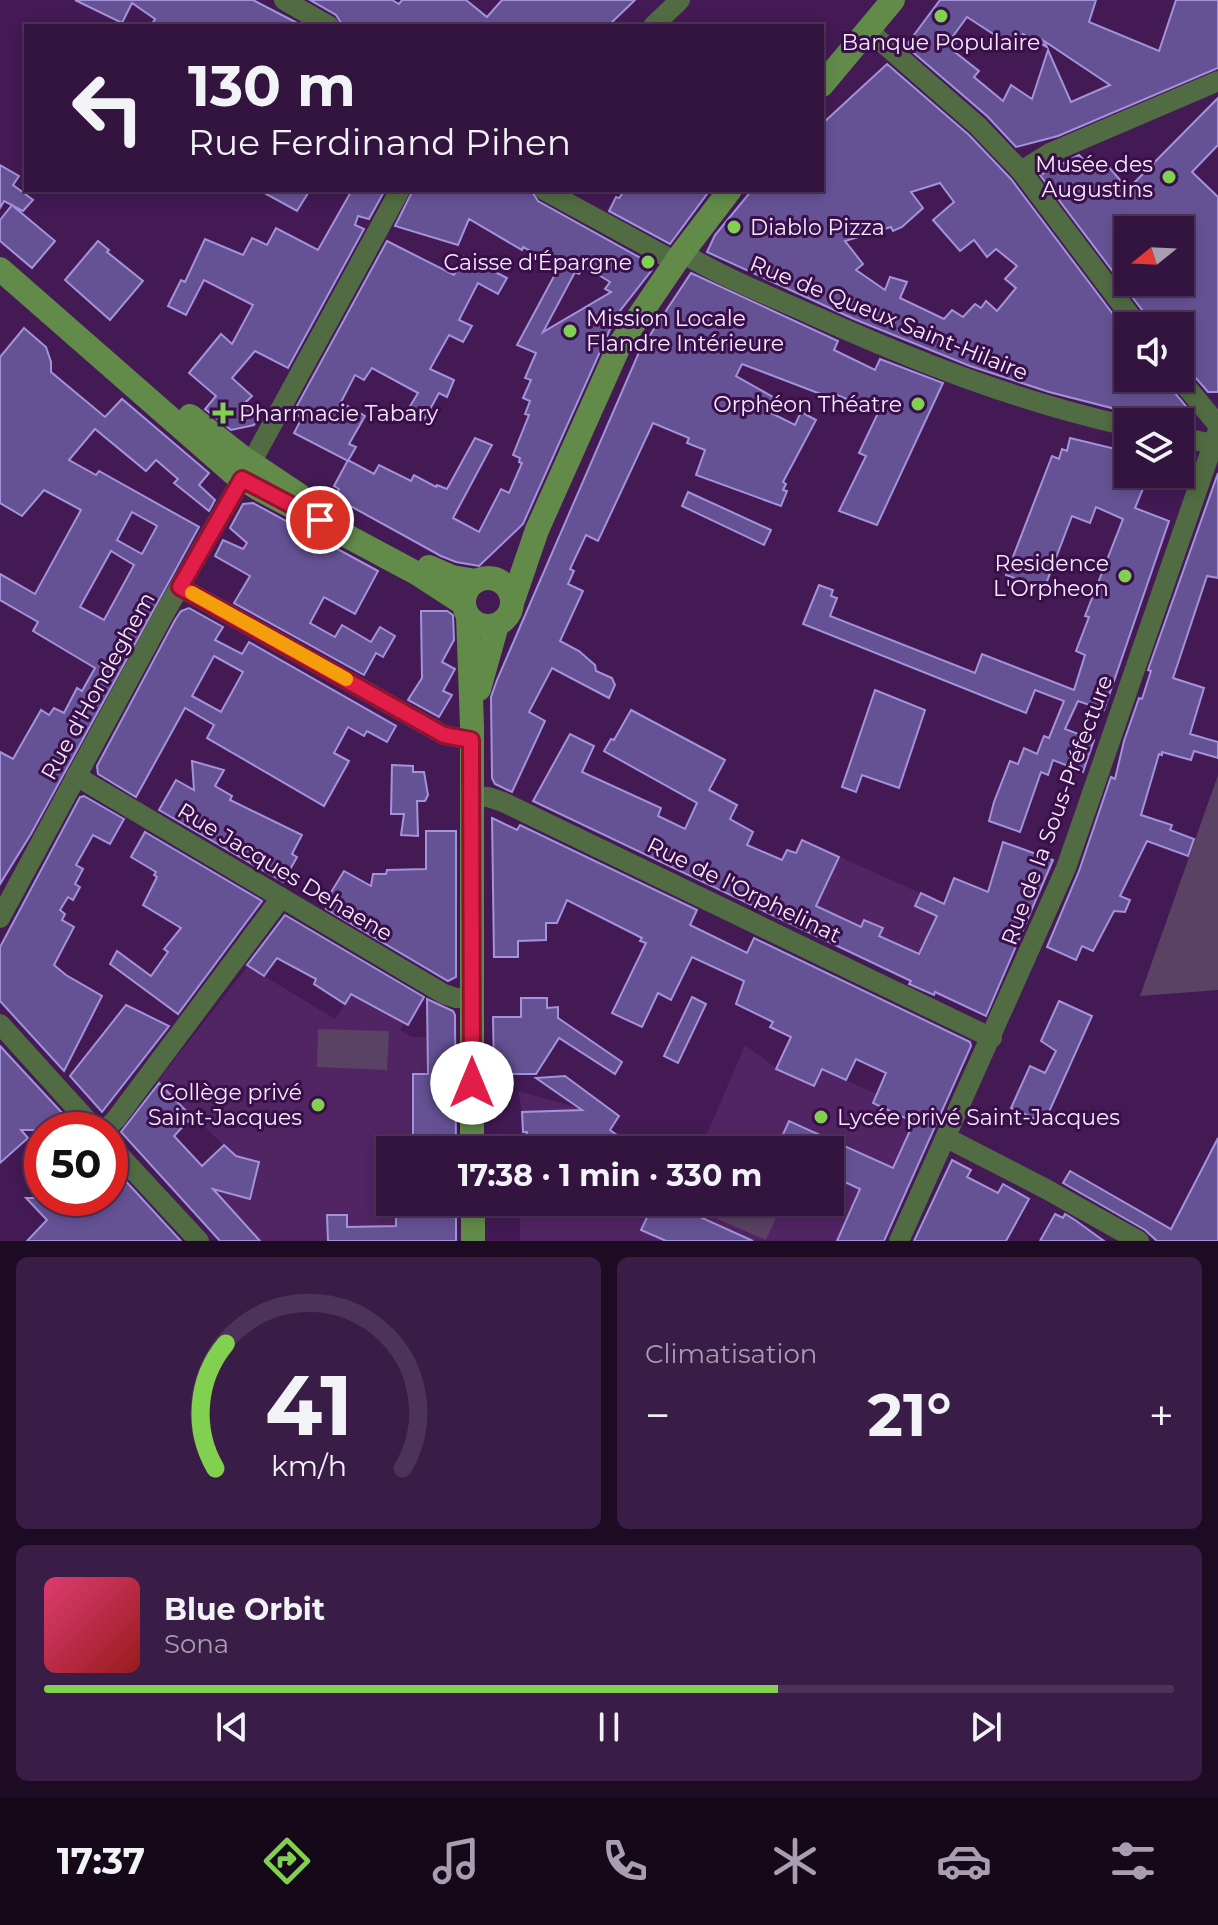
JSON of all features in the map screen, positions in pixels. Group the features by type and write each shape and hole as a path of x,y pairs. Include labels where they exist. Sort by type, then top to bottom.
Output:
{"main road":[{"path":"824,83 893,0"},
{"path":"471,733 485,662 497,625 509,615 537,530 620,344 728,192"},
{"path":"0,269 76,333 148,382 246,471 392,559 466,610 481,626 497,625"},
{"path":"246,471 308,500 436,571 504,584 513,600"},
{"path":"472,1136 468,588 523,549 537,530"},
{"path":"473,1216 473,1241"}],"street":[{"path":"284,0 326,24"},
{"path":"655,24 680,0"},
{"path":"869,31 978,126 1021,171 1127,312"},
{"path":"1021,171 1041,158 1218,81"},
{"name":"Rue d'Hondeghem","path":"0,918 399,192"},
{"name":"Rue de Queux Saint-Hilaire","path":"548,192 679,258 965,380 1040,404 1114,422"},
{"path":"1188,392 1216,433 1194,435"},
{"name":"Rue de la Sous-Préfecture","path":"899,1241 1069,860 1216,433"},
{"path":"180,587 444,735 471,733"},
{"name":"Rue Jacques Dehaene","path":"76,776 444,994 472,998"},
{"name":"Rue de l'Orphelinat","path":"471,796 503,802 992,1038"},
{"path":"119,1112 281,898"},
{"path":"0,1024 80,1112"},
{"path":"947,1138 1139,1241"},
{"path":"128,1164 199,1241"}],"shaded area":[{"path":"1218,775 1218,990 1140,996"},
{"path":"802,840 947,905 922,986 767,912"},
{"name":"Collège privé Saint-Jacques","path":"248,966 335,1019 351,994 404,1022 400,1030 412,1037 455,1038 456,1136 376,1136 376,1216 456,1216 456,1241 220,1241 191,1209 233,1154 157,1082"},
{"name":"Lycée privé Saint-Jacques","path":"775,1018 832,1074 938,1121 884,1241 520,1241 520,1216 844,1216 844,1136 706,1136 745,1045 776,1068 791,1037 770,1027"},
{"path":"318,1029 389,1031 387,1070 317,1067"},
{"path":"518,1091 579,1108 618,1136 521,1136 522,1112"},
{"path":"711,1216 777,1216 766,1240"}],"building":[{"path":"75,0 253,0 299,24 152,24 155,19 132,3 122,23"},
{"path":"310,0 392,0 399,4 402,0 466,0 487,17 502,0 635,0 610,24 342,24 336,15"},
{"path":"940,0 1096,0 1089,22 1159,51 1176,0 1218,0 1218,68 1058,136 1016,147 987,116 908,48 908,43","holes":["967,17 1015,48 1023,34 1047,47 1044,41 1110,85 1071,102 1048,50 1032,99 1011,85 1003,101 974,77 979,71 951,49 956,43 951,39"]},
{"path":"887,64 969,135 1011,179 1114,315 1114,392 1174,392 1187,408 1114,409 1049,392 970,366 854,319 707,252 715,235 750,192 824,192 824,122","holes":["940,183 954,202 933,220 960,251 974,240 987,257 996,249 1017,266 1005,279 1016,288 997,311 986,301 981,308 975,304 963,317 952,310 944,319 900,298 907,282 890,277 885,290 856,270 863,264 845,241 891,227 893,231 902,227 923,208 911,192"]},
{"path":"1218,98 1218,145 1192,172 1218,197 1218,392 1208,392 1194,376 1194,312 1143,312 1131,296 1194,296 1194,216 1114,216 1114,273 1040,175 1079,155 1096,172 1107,165 1128,189"},
{"path":"0,165 19,176 13,185 33,200 23,211 13,206 55,241 32,268 0,241 0,220 12,205 4,201 0,208"},
{"path":"263,192 309,192 297,211"},
{"path":"351,192 384,192 369,219 358,216 355,225 364,229 288,368 255,351 232,378 252,396 246,402 260,413 254,425 231,430 205,409 216,396 189,373 221,334 232,344 253,305 204,280 186,315 168,306 181,280 185,282 205,239 243,255 252,238 267,245 276,228 318,250"},
{"path":"412,192 532,192 538,201 655,266 616,316 523,524 479,566 441,556 334,497 339,489 334,486 348,460 374,474 379,465 411,481 414,475 436,487 447,489 475,438 492,445 453,518 479,532 501,489 509,493 522,463 519,462 520,458 513,455 529,415 525,414 530,401 523,398 531,380 525,378 536,353 517,345 559,267 523,247 522,250 469,219 458,245 395,226","holes":["584,266 610,282 605,289 611,292 543,332 575,272 579,274"]},
{"path":"624,192 709,192 670,244 609,211 616,197 619,198"},
{"path":"98,241 143,281 110,320 65,280"},
{"path":"387,241 454,275 464,256 507,278 498,294 478,283 459,320 472,326 463,342 449,335 430,369 454,380 447,397 439,393 423,422 406,413 418,393 372,368 364,380 355,375 341,402 365,416 349,444 356,447 348,461 294,433 302,418 293,413"},
{"path":"691,273 838,341 834,350 875,370 880,359 943,383 877,525 839,511 866,456 859,453 878,413 833,393 831,398 742,364 736,376 773,397 765,410 795,425 801,412 816,420 783,482 786,484 783,490 787,491 781,506 696,475 705,450 687,443 689,438 653,423 598,541 586,535 570,569 574,571 568,584 583,591 560,641 579,651 595,665 596,671 612,678 615,685 609,698 552,668 529,712 545,721 512,792 495,784 492,778 491,697 640,350"},
{"path":"24,328 46,347 51,372 105,417 122,399 209,473 199,485 215,500 209,511 174,483 178,479 156,460 146,471 95,429 69,460 96,475 99,471 199,527 31,834 0,884 0,752 13,759 41,710 49,715 54,708 64,713 77,688 82,691 95,668 33,631 38,622 0,600 0,574 35,594 81,510 44,490 22,516 0,503 0,357","holes":["132,512 157,526 142,554 117,540","111,551 134,565 104,620 80,607"]},
{"path":"1070,438 1114,449 1114,488 1143,488 1135,508 1169,521 1104,710 1078,701 1065,729 1094,740 1083,772 1053,760 1048,775 1041,772 1020,832 989,821 994,802 1010,761 1018,764 1024,748 1037,754 1044,736 1049,738 1064,701 1035,690 1026,713 803,624 819,585 833,590 831,596 837,598 830,616 975,673 982,654 1074,690 1085,655 1076,651 1089,617 1085,616 1123,519 1096,507 1090,523 1072,516 1044,589 1006,575 1052,456 1059,459 1062,449 1067,451"},
{"path":"1218,473 1218,578 1207,576 1173,678 1204,688 1190,734 1218,742 1218,758 1194,751 1191,760 1162,752 1162,755 1159,754 1141,815 1172,825 1170,830 1194,839 1188,856 1147,841 1120,896 1130,900 1125,912 1114,911 1093,951 1082,946 1076,960 1047,947 1079,871 1111,777 1115,779 1124,741 1139,698 1142,699 1151,671 1148,670"},
{"path":"688,492 771,530 764,545 682,506"},
{"path":"253,503 378,571 355,614 324,597 310,623 335,637 342,625 371,642 380,627 395,636 383,657 376,653 364,675 234,603 250,576 215,556 223,540 243,549 247,543 230,528 243,504"},
{"path":"189,608 223,627 215,640 242,654 249,642 396,726 387,742 367,731 364,736 348,727 334,753 349,761 324,806 207,738 214,725 185,708 136,797 98,774 97,766 181,611","holes":["214,656 243,672 221,712 192,696"]},
{"path":"421,611 447,611 453,615 454,640 442,662 455,669 443,691 452,695 439,717 408,700 422,678"},
{"path":"875,690 925,710 899,788 862,775 856,792 842,787"},
{"path":"631,710 725,760 709,790 737,805 730,819 753,832 747,845 782,860 787,850 796,853 802,840 839,857 816,906 861,927 864,920 883,928 879,936 919,954 937,916 915,906 921,893 944,904 954,878 988,892 1003,842 1053,860 986,1016 935,992 934,995 909,984 911,981 533,801 570,734 594,746 582,772 661,808 658,816 685,829 697,803 604,751"},
{"path":"192,761 224,770 215,786 232,796 230,800 302,835 292,854 297,857 283,882 159,810 176,780 194,790"},
{"path":"392,765 413,766 413,772 424,772 428,795 425,801 417,801 418,836 401,835 404,814 391,814"},
{"path":"84,796 124,819 110,844 93,835 76,865 83,869 75,884 80,887 73,900 68,897 60,910 65,914 62,920 74,927 54,965 102,996 64,1071 0,1001 0,947 80,797"},
{"path":"492,818 517,830 520,825 697,910 690,925 747,953 754,938 970,1042 971,1046 884,1241 837,1241 860,1189 844,1182 844,1146 893,1168 914,1122 873,1103 886,1073 856,1059 846,1080 822,1069 814,1086 776,1069 791,1037 770,1027 773,1022 736,1004 744,981 692,957 671,1000 658,993 642,1027 612,1013 646,943 640,941 642,938 567,900 557,923 546,923 546,940 518,941 518,957 494,957"},
{"path":"426,831 456,831 456,977 448,981 326,909 333,897 330,894 344,871 371,886 373,874 386,874 387,870 426,869"},
{"path":"145,832 262,901 178,1014 110,964 117,951 151,976 168,952 164,949 181,928 143,905 157,877 154,875 156,872 131,857"},
{"path":"285,915 424,997 408,1025 351,994 345,1004 314,984 316,979 277,958 264,976 247,965"},
{"path":"692,997 706,1004 678,1063 664,1056"},
{"path":"521,998 547,998 547,1008 558,1007 558,1018 622,1062 615,1074 559,1038 536,1074 494,1074 493,1017 521,1017"},
{"path":"427,999 453,1011 455,1015 456,1136 413,1136 413,1074 428,1074"},
{"path":"1059,1001 1092,1016 1044,1123 1011,1108 1030,1066 1045,1073 1056,1051 1041,1041"},
{"path":"126,1005 169,1026 102,1112 70,1076"},
{"path":"0,1046 61,1112 24,1112 24,1130 21,1130 24,1142 0,1163"},
{"path":"565,1076 619,1116 610,1130 618,1136 526,1136 522,1112 582,1110 536,1078"},
{"path":"159,1083 192,1117 174,1136 202,1166 224,1145 236,1156 259,1162 250,1199 213,1189 260,1241 220,1241 128,1140 128,1123"},
{"path":"789,1121 822,1136 782,1136"},
{"path":"1218,1138 1218,1241 1157,1241 1145,1230 1063,1183 1070,1171 1171,1229"},
{"path":"952,1160 971,1170 967,1177 998,1193 1003,1184 1029,1199 1006,1241 914,1241"},
{"path":"128,1184 181,1241 27,1241 47,1220 43,1216 128,1216"},
{"path":"1055,1214 1063,1218 1065,1214 1104,1241 1040,1241"},
{"path":"327,1215 347,1215 347,1227 396,1226 396,1216 456,1216 456,1241 328,1241"},
{"path":"648,1216 698,1216 753,1241 666,1241 641,1230"}],"slow traffic":[{"path":"192,593 346,679"}],"place":[{"name":"Banque Populaire","path":"941,16"},
{"name":"Musée des Augustins","path":"1169,177"},
{"name":"Diablo Pizza","path":"734,227"},
{"name":"Caisse d'Épargne","path":"648,262"},
{"name":"Mission Locale Flandre Intérieure","path":"570,331"},
{"name":"Orphéon Théatre","path":"918,404"},
{"name":"Pharmacie Tabary","path":"223,413"},
{"name":"Residence L'Orpheon","path":"1125,576"},
{"name":"Collège privé Saint-Jacques","path":"318,1105"},
{"name":"Lycée privé Saint-Jacques","path":"821,1117"}],"route":[{"path":"320,520 242,479 180,587 444,735 471,740 472,1083"}]}
